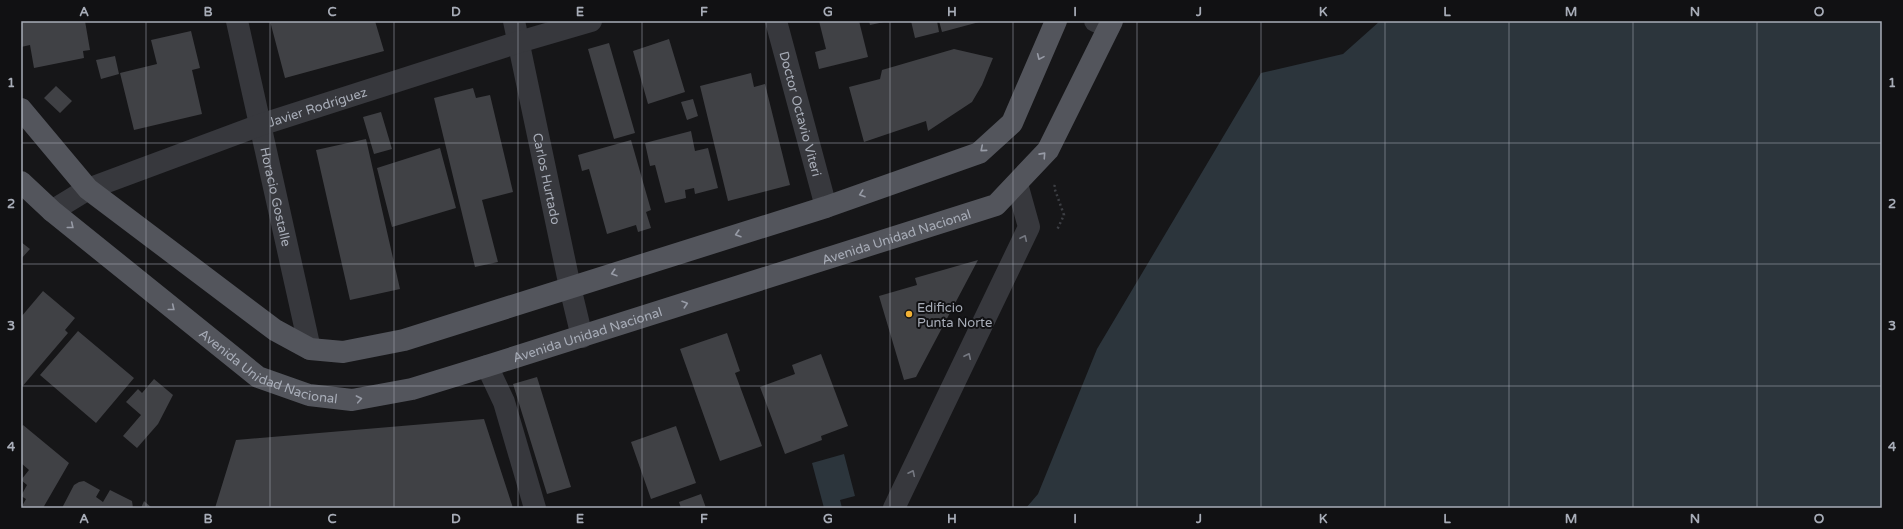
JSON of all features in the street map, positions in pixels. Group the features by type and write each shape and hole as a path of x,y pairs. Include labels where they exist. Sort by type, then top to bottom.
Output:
{"main road":[{"path":"21,109 88,189 276,330 310,349 343,352 404,340 570,286 826,207 979,153 1012,123 1056,21"},
{"name":"Avenida Unidad Nacional","path":"21,182 52,211 258,377 309,395 352,400 412,389 488,366 996,205 1048,150 1105,23"}],"street":[{"name":"Horacio Gostalle","path":"237,21 310,349"},
{"name":"Carlos Hurtado","path":"514,21 582,337"},
{"name":"Javier Rodríguez","path":"52,211 88,189 260,125 519,42 591,21"},
{"name":"Doctor Octavio Viteri","path":"776,21 826,207"},
{"path":"894,508 1029,228 1017,184"},
{"path":"488,366 504,402 535,508"}],"shaded area":[{"path":"1380,21 1882,21 1882,508 1026,508 1038,494 1097,349 1261,73 1343,54"},
{"path":"844,454 855,496 840,500 842,508 824,508 812,463"}],"building":[{"path":"21,21 85,21 90,50 83,51 84,58 34,68 30,45 21,47"},
{"path":"270,21 375,21 384,51 285,78"},
{"path":"819,21 859,21 868,57 819,69 815,52 826,49"},
{"path":"869,21 884,21 884,22 870,25"},
{"path":"911,21 937,21 939,32 915,38"},
{"path":"939,21 983,21 942,32"},
{"path":"191,31 200,68 192,70 202,114 134,130 120,73 157,64 151,40"},
{"path":"669,39 685,92 648,104 633,51"},
{"path":"609,43 635,133 614,139 588,49"},
{"path":"954,49 993,58 982,85 972,102 928,131 926,121 864,142 849,87 880,79 882,70"},
{"path":"115,56 119,74 101,79 96,60"},
{"path":"751,73 754,87 765,84 790,185 728,201 700,86"},
{"path":"56,86 72,101 60,113 44,98"},
{"path":"473,88 476,98 490,95 513,192 482,200 498,262 475,267 434,98"},
{"path":"693,99 698,116 687,120 681,102"},
{"path":"381,112 392,149 374,154 363,117"},
{"path":"691,131 695,151 708,148 718,188 695,194 694,188 685,190 686,198 665,203 655,165 650,166 645,143"},
{"path":"366,139 400,289 350,300 316,150"},
{"path":"631,140 651,210 646,212 651,228 638,232 636,225 607,234 589,169 582,171 578,155"},
{"path":"440,148 456,208 392,227 377,168"},
{"path":"21,242 30,249 21,259"},
{"name":"Edificio Punta Norte","path":"978,260 916,377 904,380 879,296 917,285 915,278"},
{"path":"43,291 75,318 65,330 68,333 21,388 21,317"},
{"path":"78,331 134,378 96,423 40,375"},
{"path":"727,333 740,371 735,373 762,446 720,461 680,349"},
{"path":"821,354 848,426 821,436 822,440 785,454 760,387 795,374 792,365"},
{"path":"537,377 571,487 547,494 513,384"},
{"path":"154,379 173,395 158,424 137,448 123,436 141,415 126,402 138,389 142,393"},
{"path":"484,419 513,508 215,508 236,440"},
{"path":"23,425 69,463 43,508 21,508 26,499 21,496 27,485 21,480 29,470 21,463 21,427"},
{"path":"676,426 696,483 651,499 631,442"},
{"path":"84,481 100,490 96,497 103,502 110,490 132,501 133,508 62,508 74,485"},
{"path":"701,494 706,508 681,508 679,502"},
{"path":"144,501 152,508 141,508"}],"place":[{"name":"Edificio Punta Norte","path":"909,314"}]}
